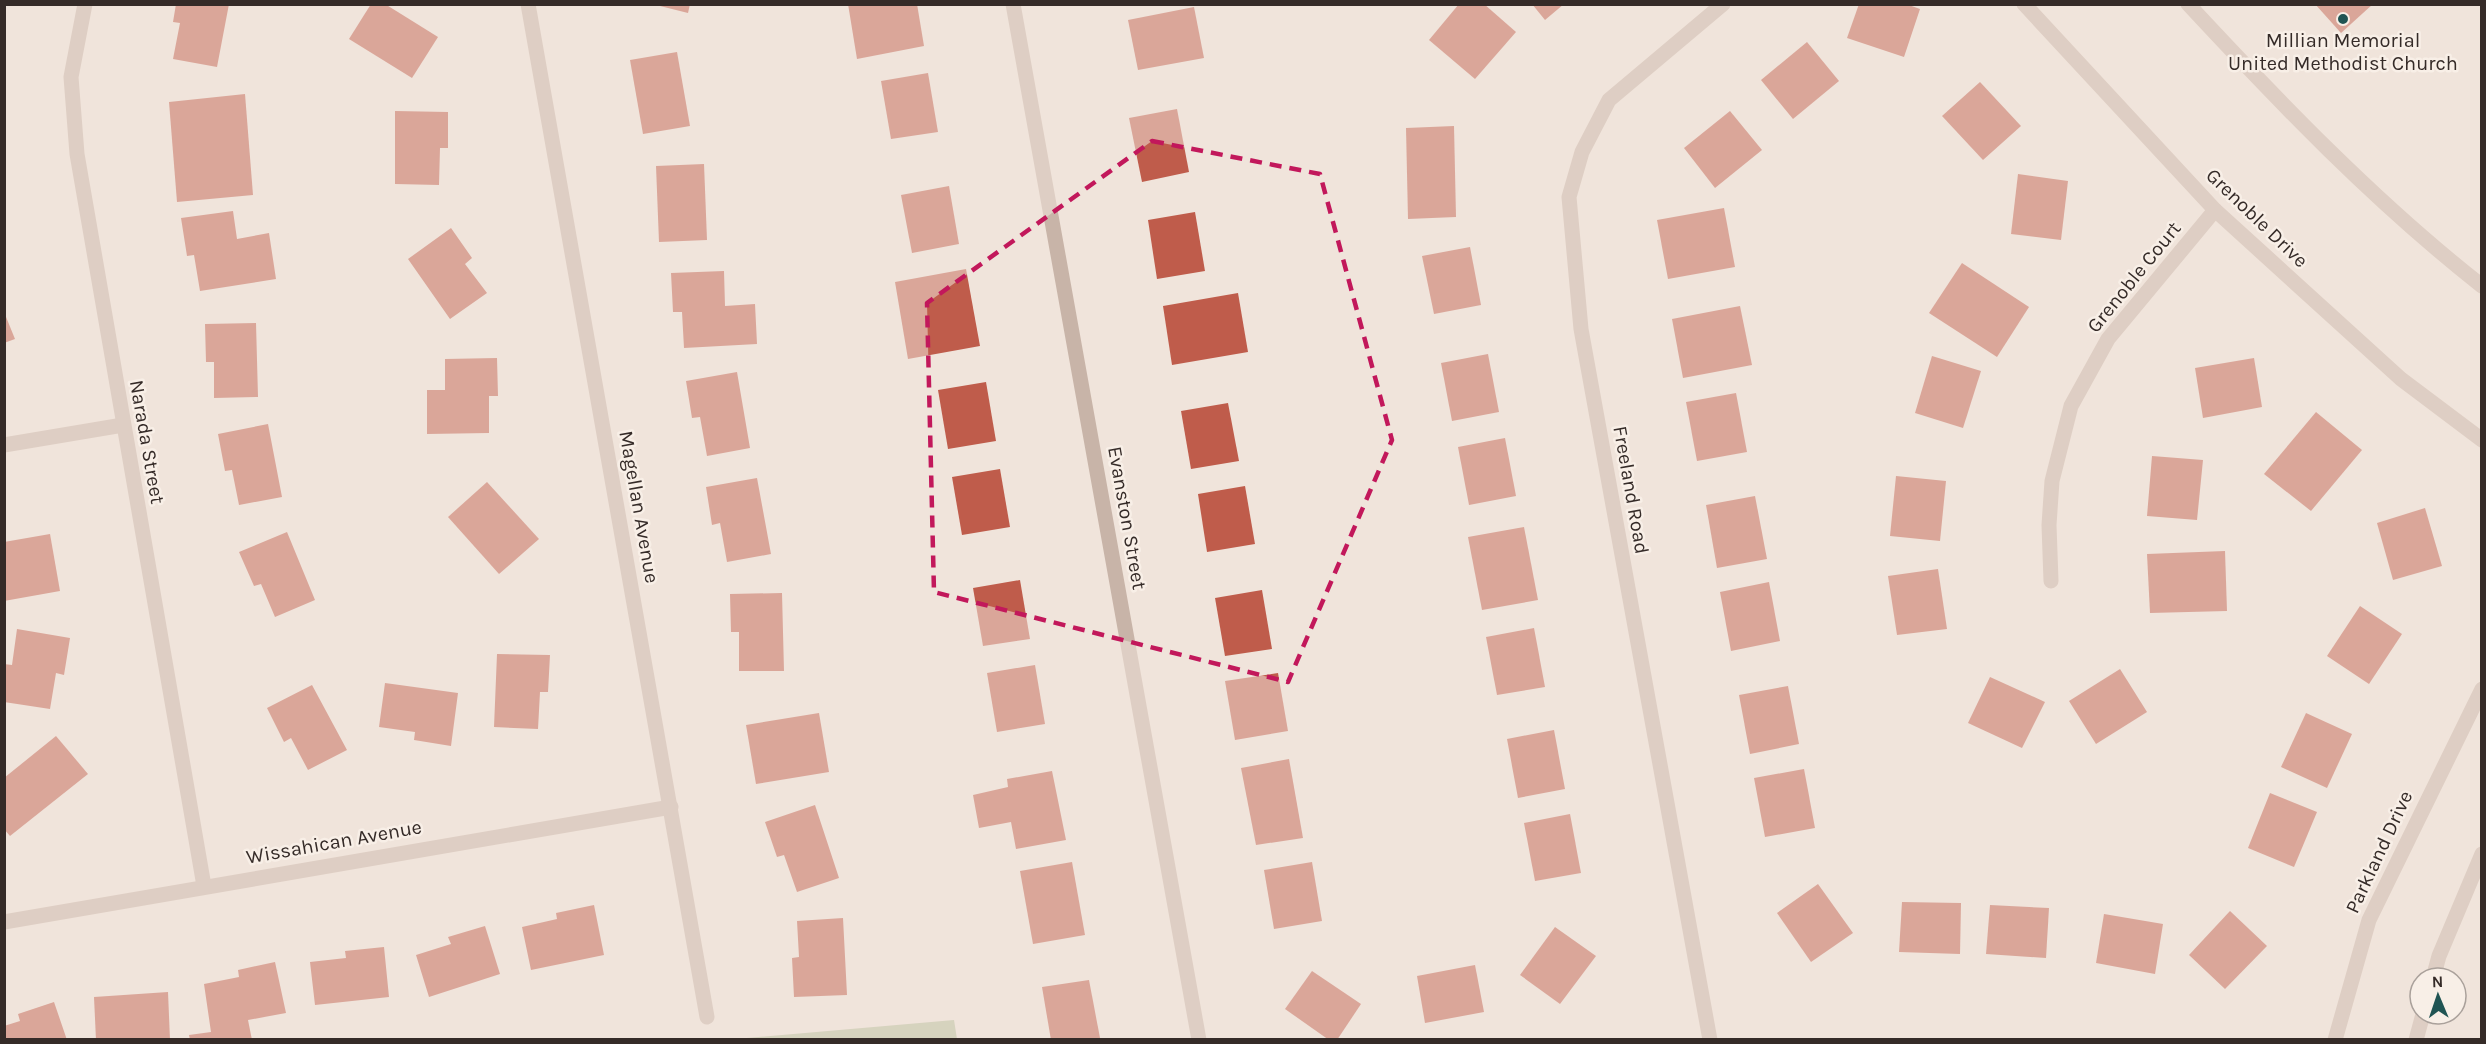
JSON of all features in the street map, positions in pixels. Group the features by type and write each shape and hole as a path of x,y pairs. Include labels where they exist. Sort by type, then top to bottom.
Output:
{"street":[{"name":"Narada Street","path":"85,4 71,77 77,154 204,886"},
{"name":"Magellan Avenue","path":"528,4 707,1017"},
{"name":"Evanston Street","path":"1013,4 1199,1040"},
{"name":"Freeland Road","path":"1710,1040 1581,329 1569,197 1582,152 1609,100 1723,4"},
{"name":"Grenoble Drive","path":"2024,4 2215,210 2401,379 2481,440"},
{"path":"2188,4 2269,92 2438,251 2481,286"},
{"name":"Grenoble Court","path":"2051,581 2049,525 2052,481 2070,406 2108,339 2215,210"},
{"path":"4,445 123,425"},
{"name":"Parkland Drive","path":"2335,1040 2369,920 2481,689"},
{"name":"Wissahican Avenue","path":"4,922 671,807"},
{"path":"2436,966 2481,854"}],"highlighted area":[{"path":"1152,141 1320,174 1392,440 1288,682 934,592 927,303"}],"green space":[{"path":"954,1020 957,1039 735,1039"}],"building":[{"path":"176,4 229,4 217,67 173,59 180,23 173,22"},
{"path":"371,4 385,4 438,37 412,78 349,39"},
{"path":"652,4 690,4 688,13"},
{"path":"848,4 917,4 924,46 857,59"},
{"path":"1459,4 1484,4 1516,32 1475,79 1429,40"},
{"path":"1532,4 1564,4 1545,20"},
{"path":"1859,4 1906,4 1920,9 1904,57 1847,38"},
{"name":"Millian Memorial United Methodist Church","path":"2315,4 2373,4 2341,33"},
{"path":"1194,7 1204,58 1138,70 1128,20"},
{"path":"1807,42 1839,81 1793,119 1761,80"},
{"path":"677,52 690,126 643,134 630,60"},
{"path":"928,73 938,132 891,139 881,81"},
{"path":"1980,82 2021,126 1983,160 1942,116"},
{"path":"245,94 253,195 177,202 169,102"},
{"path":"1177,109 1189,172 1142,182 1129,118"},
{"path":"395,111 448,112 448,148 440,148 439,185 395,184"},
{"path":"1730,111 1762,150 1715,188 1684,148"},
{"path":"1454,126 1456,217 1408,219 1406,128"},
{"path":"704,164 707,240 659,242 656,166"},
{"path":"2018,174 2068,181 2061,240 2011,234"},
{"path":"949,186 959,244 912,253 901,195"},
{"path":"1724,208 1735,267 1668,279 1657,220"},
{"path":"233,211 237,239 269,233 276,279 200,291 194,255 187,256 181,218"},
{"path":"1195,212 1205,271 1157,279 1148,220"},
{"path":"451,228 472,258 465,264 487,293 450,319 408,259"},
{"path":"1470,247 1481,305 1434,314 1422,256"},
{"path":"1962,263 2029,307 1997,357 1929,313"},
{"path":"966,269 980,346 908,359 895,282"},
{"path":"724,271 725,306 755,304 757,344 684,348 682,312 673,312 671,273"},
{"path":"1238,293 1248,352 1172,365 1163,306"},
{"path":"1740,306 1752,365 1683,378 1672,319"},
{"path":"4,312 15,339 4,343"},
{"path":"256,323 258,397 214,398 214,362 206,362 205,324"},
{"path":"1488,354 1499,412 1452,421 1441,363"},
{"path":"1932,356 1981,371 1963,428 1915,413"},
{"path":"497,358 498,396 489,396 489,433 427,434 427,390 445,390 445,359"},
{"path":"2254,358 2262,407 2203,418 2195,368"},
{"path":"737,372 750,448 707,456 700,417 692,418 686,381"},
{"path":"986,382 996,441 948,449 938,390"},
{"path":"1736,393 1747,452 1697,461 1686,402"},
{"path":"1228,403 1239,461 1191,469 1181,411"},
{"path":"2316,412 2362,450 2311,511 2264,474"},
{"path":"268,424 282,497 239,505 232,470 225,471 218,434"},
{"path":"1505,438 1516,496 1469,505 1458,447"},
{"path":"2152,456 2203,460 2197,520 2147,516"},
{"path":"1000,469 1010,527 962,535 952,477"},
{"path":"1896,476 1946,481 1940,541 1890,536"},
{"path":"757,478 771,554 727,562 720,523 712,525 706,487"},
{"path":"487,482 539,539 499,574 448,517"},
{"path":"1245,486 1255,544 1207,552 1198,494"},
{"path":"1755,496 1767,559 1717,568 1706,505"},
{"path":"2425,508 2442,566 2393,580 2377,523"},
{"path":"1524,527 1538,600 1482,610 1468,537"},
{"path":"287,532 315,600 275,617 261,584 254,586 239,552"},
{"path":"50,534 60,591 4,601 4,542"},
{"path":"2225,551 2227,611 2150,613 2147,554"},
{"path":"1938,569 1947,629 1897,635 1888,576"},
{"path":"1020,580 1030,639 983,646 973,588"},
{"path":"1769,582 1780,641 1731,651 1720,592"},
{"path":"1262,590 1272,649 1225,656 1215,598"},
{"path":"782,593 784,671 739,671 739,632 731,632 730,594"},
{"path":"2360,606 2402,634 2369,684 2327,656"},
{"path":"1534,628 1545,687 1497,695 1486,637"},
{"path":"17,629 70,638 64,675 56,673 50,709 4,702 4,664 12,665"},
{"path":"497,654 550,655 548,692 540,692 538,729 494,727"},
{"path":"1035,665 1045,724 997,732 987,673"},
{"path":"2120,669 2147,712 2096,744 2069,701"},
{"path":"1278,673 1288,731 1235,740 1225,681"},
{"path":"1990,677 2045,702 2022,748 1968,723"},
{"path":"385,683 458,693 451,746 414,740 415,732 379,727"},
{"path":"312,685 347,750 308,770 291,738 284,742 267,708"},
{"path":"1788,686 1799,744 1750,754 1739,695"},
{"path":"819,713 829,772 756,784 746,725"},
{"path":"2306,713 2352,734 2327,788 2281,767"},
{"path":"1554,730 1565,789 1518,798 1507,739"},
{"path":"56,736 88,774 10,836 4,829 4,778"},
{"path":"1289,759 1303,838 1256,845 1241,768"},
{"path":"1804,769 1815,828 1765,837 1754,778"},
{"path":"1052,771 1066,840 1016,849 1011,822 979,828 973,795 1008,787 1007,779"},
{"path":"2270,793 2317,812 2294,867 2248,848"},
{"path":"815,805 839,878 797,892 784,855 777,857 765,822"},
{"path":"1570,814 1581,873 1535,881 1524,823"},
{"path":"1072,862 1085,935 1033,944 1020,871"},
{"path":"1312,862 1322,921 1274,929 1264,870"},
{"path":"1818,884 1853,933 1811,962 1777,913"},
{"path":"1902,902 1961,903 1960,954 1899,952"},
{"path":"594,905 604,955 531,970 522,927 557,919 556,913"},
{"path":"1990,905 2049,908 2046,958 1986,954"},
{"path":"2230,911 2267,946 2225,989 2189,955"},
{"path":"2104,914 2163,924 2155,974 2096,963"},
{"path":"843,918 847,995 794,997 792,958 799,957 797,921"},
{"path":"485,926 500,974 429,997 416,955 451,944 448,937"},
{"path":"1555,927 1596,956 1560,1004 1520,975"},
{"path":"384,947 389,997 315,1005 310,962 346,958 345,951"},
{"path":"275,962 286,1013 248,1020 252,1040 190,1040 189,1035 211,1032 204,984 239,977 238,970"},
{"path":"1475,965 1484,1012 1425,1023 1417,976"},
{"path":"1312,971 1361,1004 1337,1040 1329,1040 1285,1009"},
{"path":"1089,980 1100,1038 1051,1040 1042,987"},
{"path":"168,992 170,1040 96,1040 94,997"},
{"path":"54,1002 67,1040 4,1040 4,1026 20,1021 18,1014"}],"place":[{"name":"Millian Memorial United Methodist Church","path":"2343,19"}]}
